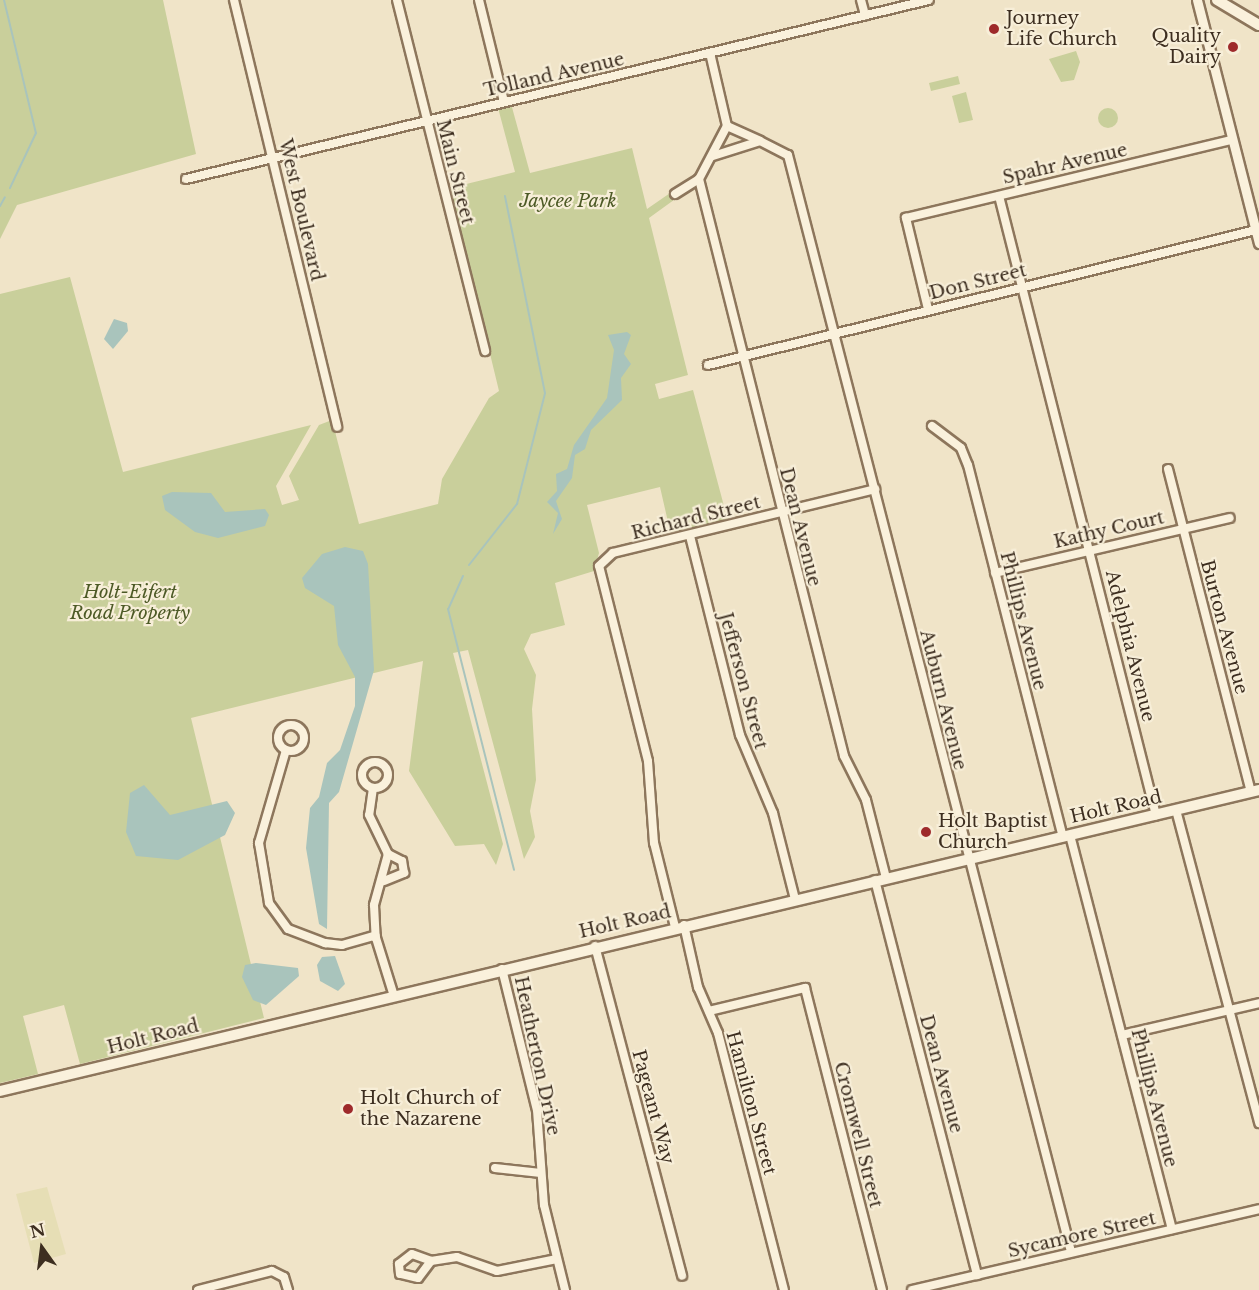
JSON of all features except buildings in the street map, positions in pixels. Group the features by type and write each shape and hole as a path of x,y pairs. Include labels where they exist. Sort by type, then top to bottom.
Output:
{"main road":[{"path":"1216,0 1259,25"},
{"name":"Holt Road","path":"0,1091 595,945 1255,791"}],"street":[{"name":"West Boulevard","path":"234,0 337,427"},
{"name":"Main Street","path":"397,0 485,351"},
{"path":"479,0 504,102"},
{"path":"861,0 865,15"},
{"name":"Tolland Avenue","path":"186,178 929,0"},
{"path":"1197,0 1259,243"},
{"path":"675,194 699,179 728,126 710,53"},
{"path":"728,126 760,141"},
{"name":"Spahr Avenue","path":"928,309 906,218 1232,140"},
{"path":"713,156 760,141"},
{"name":"Auburn Avenue","path":"760,141 788,155 836,331 968,859 1071,1252"},
{"name":"Dean Avenue","path":"699,179 781,513 844,756 866,800 886,878"},
{"path":"999,196 1024,286"},
{"name":"Don Street","path":"708,365 836,331 1256,230"},
{"name":"Adelphia Avenue","path":"1024,286 1156,815"},
{"name":"Phillips Avenue","path":"932,426 965,456 1066,836 1122,1035 1172,1229"},
{"name":"Burton Avenue","path":"1168,469 1255,791"},
{"name":"Richard Street","path":"599,566 613,554 875,489"},
{"name":"Kathy Court","path":"995,573 1230,518"},
{"name":"Jefferson Street","path":"690,536 740,735 773,813 795,899"},
{"name":"Hamilton Street","path":"599,566 648,761 654,843 709,1011 784,1290"},
{"path":"286,750 258,855 272,909 288,929 326,943 342,945 376,935"},
{"path":"373,788 369,815 388,854 384,881 375,905 376,935 394,996"},
{"path":"1176,810 1259,1123"},
{"path":"384,881 400,878 404,867 399,857 388,854"},
{"name":"Dean Avenue","path":"875,880 977,1275"},
{"name":"Pageant Way","path":"595,945 682,1275"},
{"name":"Heatherton Drive","path":"502,969 537,1110 541,1173 557,1259 566,1290"},
{"name":"Cromwell Street","path":"709,1011 805,988 882,1290"},
{"path":"1122,1035 1259,1003"},
{"path":"495,1168 541,1173"},
{"name":"Sycamore Street","path":"912,1290 1259,1209"},
{"path":"431,1261 457,1257 497,1271 557,1259"},
{"path":"198,1290 279,1272 288,1290"}],"shaded area":[{"path":"47,1187 66,1254 34,1263 16,1194"}],"green space":[{"path":"0,0 163,0 196,154 17,205 0,239"},
{"path":"1076,51 1080,62 1074,80 1061,82 1049,59"},
{"path":"958,76 960,84 931,91 929,83"},
{"path":"966,92 973,120 959,123 952,96"},
{"name":"Holt-Eifert Road Property","path":"510,100 530,173 632,148 647,209 673,191 678,197 649,218 688,375 655,384 659,399 693,390 728,521 671,535 660,487 587,505 599,553 594,571 555,583 565,625 531,634 524,649 536,675 532,709 536,780 530,811 535,837 524,859 468,650 453,653 503,844 496,865 484,844 455,846 409,771 423,661 191,718 264,1018 80,1064 64,1005 23,1016 38,1074 0,1083 0,294 70,277 123,472 311,425 276,486 282,505 299,500 289,476 319,425 332,420 359,524 438,504 442,479 489,398 499,391 450,188 515,172 497,104"},
{"path":"1104,108 1112,108 1118,114 1118,122 1112,128 1104,128 1098,122 1098,114"}],"water":[{"path":"114,319 127,323 128,331 113,349 104,339"},
{"path":"627,332 631,335 624,354 631,364 621,378 622,400 591,430 585,449 575,455 572,478 556,501 562,519 553,534 558,513 547,502 557,491 556,474 567,469 574,445 607,398 614,350 608,335"},
{"path":"172,492 211,493 225,512 265,509 269,515 265,526 218,538 195,532 165,510 162,496"},
{"path":"345,547 363,551 368,564 374,670 339,792 329,803 327,929 319,924 306,848 310,808 319,797 327,763 340,750 355,706 355,677 338,645 334,606 305,588 302,578 322,554"},
{"path":"144,785 170,815 227,801 235,813 225,835 178,860 136,856 126,832 130,793"},
{"path":"335,956 345,984 338,991 320,981 317,965 322,957"},
{"path":"256,963 298,968 299,976 266,1005 253,1000 242,977 245,965"}],"waterway":[{"path":"4,0 36,133 10,188"},
{"path":"469,565 517,504 545,393 505,196"},
{"path":"0,206 5,197"},
{"path":"463,576 448,609 514,870"}],"place":[{"name":"Journey Life Church","path":"994,29"},
{"name":"Quality Dairy","path":"1233,47"},
{"name":"Holt Baptist Church","path":"926,832"},
{"name":"Holt Church of the Nazarene","path":"348,1109"}],"park label":[{"name":"Jaycee Park","path":"568,201"}]}
